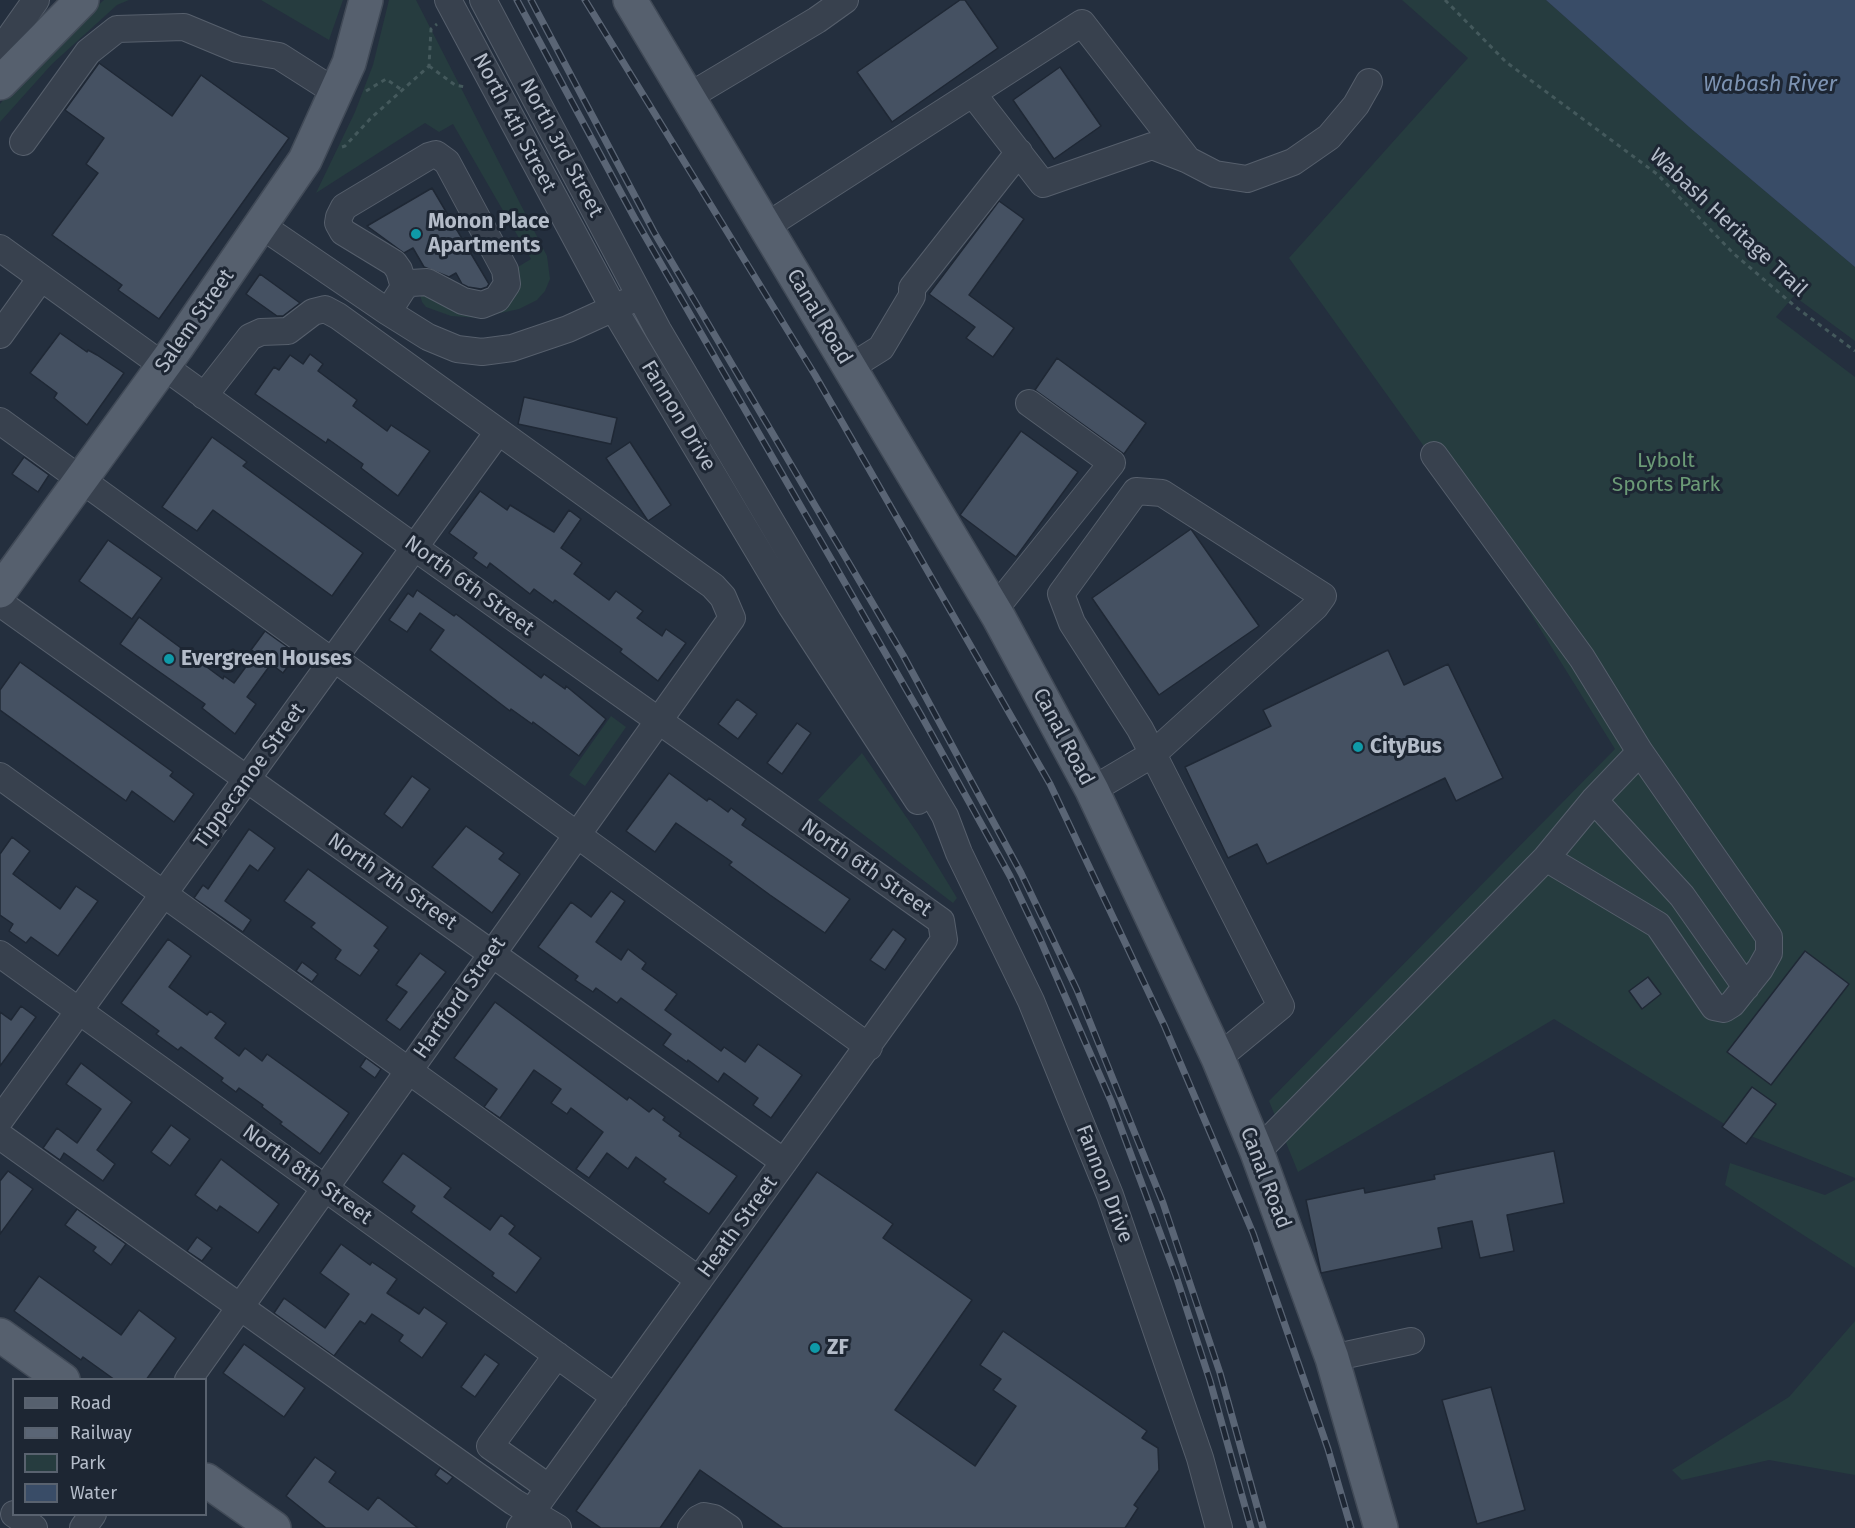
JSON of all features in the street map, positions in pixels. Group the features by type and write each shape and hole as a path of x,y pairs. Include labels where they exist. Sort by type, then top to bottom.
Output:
{"main road":[{"path":"0,83 82,0"},
{"name":"Salem Street","path":"0,591 262,226 350,93 358,33 366,0"},
{"name":"Canal Road","path":"630,0 994,610 1092,790 1218,1058 1257,1152 1332,1358 1381,1528"},
{"path":"0,1335 60,1378"},
{"path":"207,1481 274,1528"}],"street":[{"path":"0,51 36,0"},
{"name":"North 4th Street","path":"448,0 614,309"},
{"name":"North 3rd Street","path":"483,0 639,295"},
{"path":"688,98 817,20 845,0"},
{"path":"765,227 1082,23 1158,138 1188,160 1215,174 1248,179 1293,162 1329,136 1356,105 1369,82"},
{"path":"23,142 88,52 117,29 184,27 237,49 279,56 350,93"},
{"path":"973,94 1043,184 1158,138"},
{"path":"849,368 880,348 912,296 912,288 1019,152"},
{"path":"388,312 404,287 427,282 463,301 482,305 501,295 507,284 505,270 447,162 435,154 344,207 339,217 343,232 394,263 399,270 404,287"},
{"path":"262,226 388,312 428,337 457,349 482,352 512,348 614,309 639,295"},
{"name":"North 6th Street","path":"0,248 415,548 941,921"},
{"path":"0,335 41,278"},
{"name":"Fannon Drive","path":"639,295 945,816 958,853 1031,1001 1110,1195 1200,1458 1219,1528"},
{"path":"204,396 250,337 261,332 288,331 313,312 325,309 338,316 498,432"},
{"name":"Fannon Drive","path":"614,309 791,606 933,824 958,853"},
{"path":"994,610 1112,463 1029,403"},
{"path":"0,421 869,1047"},
{"name":"Tippecanoe Street","path":"0,1120 498,432"},
{"name":"Hartford Street","path":"189,1378 732,618 723,597 713,586 498,432"},
{"path":"1434,455 1582,658 1640,752 1769,937 1769,953 1732,1004 1724,1009 1714,1007 1658,926 1546,858"},
{"path":"1092,790 1153,754 1315,607 1323,596 1162,493 1136,491 1061,594 1072,623 1140,729 1153,754 1281,1006 1218,1058"},
{"name":"North 7th Street","path":"0,603 784,1162"},
{"path":"1257,1152 1546,858 1594,800 1640,752"},
{"path":"0,776 699,1280"},
{"path":"1594,800 1682,896 1746,987"},
{"name":"Heath Street","path":"525,1520 869,1047 944,940 941,921"},
{"name":"North 8th Street","path":"0,954 615,1397"},
{"path":"0,1136 240,1306 525,1520 558,1528"},
{"path":"1332,1358 1411,1341"},
{"path":"548,1486 490,1446 557,1355"},
{"path":"17,1516 34,1528"},
{"path":"83,1528 92,1516"},
{"path":"691,1528 698,1519 704,1516 714,1518 729,1528"}],"path":[{"name":"Wabash Heritage Trail","path":"1445,0 1506,62 1657,174 1733,253 1797,308 1855,351"},
{"path":"342,147 429,66 431,29 437,24"},
{"path":"429,66 455,85 465,87"},
{"path":"350,93 386,79 402,90"}],"green space":[{"path":"104,0 129,0 117,5 52,64 0,122 0,104 8,94 54,45"},
{"path":"261,0 343,0 329,40"},
{"path":"389,0 416,0 547,256 550,279 545,291 537,300 519,309 478,318 451,316 426,307 422,302 420,295 424,290 478,311 513,270 531,259 453,124 439,132 425,123 316,193 355,112 373,65"},
{"name":"Lybolt Sports Park","path":"1402,0 1546,0 1689,127 1855,267 1855,341 1794,296 1776,317 1855,377 1855,1178 1731,1128 1554,1019 1298,1172 1269,1101 1615,749 1443,473 1289,258 1468,58"},
{"path":"611,716 626,727 585,786 569,775"},
{"path":"862,753 918,834 957,898 953,903 818,800"},
{"path":"1730,1163 1825,1195 1855,1180 1855,1268 1725,1185"},
{"path":"1855,1321 1855,1475 1769,1460 1682,1480 1672,1470 1789,1397"}],"water":[{"name":"Wabash River","path":"1546,0 1855,0 1855,267 1689,127"}],"building":[{"path":"960,0 965,0 998,48 892,122 857,72"},
{"path":"99,63 172,116 201,75 289,138 159,319 118,290 122,285 52,235 98,173 86,164 104,138 65,110"},
{"path":"1060,67 1101,126 1054,159 1013,100"},
{"name":"Monon Place Apartments","path":"432,188 489,284 487,287 481,289 468,287 462,284 456,273 449,277 424,267 413,248 404,253 367,226"},
{"path":"999,201 1024,219 969,295 1014,328 993,357 966,338 975,327 929,294"},
{"path":"260,274 300,303 283,316 277,316 246,294"},
{"path":"60,333 87,352 88,350 97,355 124,373 87,425 54,398 57,393 30,373"},
{"path":"310,354 323,364 318,371 357,400 353,406 387,431 391,425 430,451 398,496 361,468 363,464 328,439 326,443 255,394 274,367 279,370 290,355 303,364"},
{"path":"1057,358 1146,423 1124,454 1035,390"},
{"path":"524,397 617,418 611,444 518,424"},
{"path":"1021,431 1078,472 1016,557 960,515"},
{"path":"212,437 247,462 243,466 363,553 332,596 213,510 197,531 162,507"},
{"path":"630,442 671,505 648,521 606,458"},
{"path":"24,457 49,475 38,492 12,474"},
{"path":"480,491 507,510 510,505 554,532 569,510 581,519 561,548 582,563 574,574 609,600 616,591 643,611 637,618 662,636 666,629 686,643 658,681 620,652 622,649 555,600 553,603 534,589 530,594 490,563 487,568 473,558 477,553 449,533"},
{"path":"1191,529 1259,626 1159,695 1092,598"},
{"path":"108,540 162,578 132,619 79,581"},
{"path":"417,590 454,616 456,614 541,678 544,674 565,689 566,686 606,719 579,756 533,722 532,724 511,709 510,711 430,650 444,630 420,613 407,632 389,620 408,593 413,597"},
{"path":"139,617 223,679 224,676 234,683 256,653 251,650 265,631 297,654 283,673 271,664 247,697 256,704 235,734 202,708 205,704 120,644"},
{"name":"CityBus","path":"1388,650 1404,685 1448,664 1503,778 1456,801 1445,778 1267,864 1257,844 1228,858 1185,767 1271,726 1263,710"},
{"path":"20,662 173,772 170,776 194,794 174,822 132,791 126,801 0,710 0,690"},
{"path":"737,699 757,714 738,739 718,724"},
{"path":"797,723 811,733 782,774 767,763"},
{"path":"669,773 707,801 709,798 728,812 731,808 746,819 742,825 850,899 825,933 729,865 732,862 676,823 655,852 626,831"},
{"path":"412,776 430,789 402,828 384,814"},
{"path":"466,826 504,853 499,859 520,874 492,913 432,867"},
{"path":"249,829 275,848 258,871 250,865 225,901 251,920 243,932 194,898 203,885 208,889"},
{"path":"12,837 30,851 13,874 60,909 76,886 98,901 58,956 31,937 26,943 9,931 13,924 0,915 0,854"},
{"path":"308,869 388,927 374,946 379,950 360,976 335,959 341,950 311,927 315,923 284,901"},
{"path":"611,891 625,901 596,942 621,960 628,949 646,963 642,969 677,994 665,1010 721,1051 724,1047 745,1062 758,1044 802,1075 771,1118 753,1105 758,1098 724,1073 718,1082 663,1045 671,1034 621,998 617,1003 596,988 593,992 575,980 578,976 538,947 571,902 591,917"},
{"path":"893,929 906,939 885,970 870,960"},
{"path":"168,939 191,956 169,987 207,1015 210,1011 226,1023 215,1038 239,1056 245,1048 262,1061 267,1054 349,1113 320,1154 280,1124 282,1122 262,1107 263,1105 239,1088 236,1092 221,1081 223,1078 181,1047 178,1050 156,1034 159,1031 121,1003"},
{"path":"1805,951 1849,984 1771,1085 1727,1052"},
{"path":"420,953 446,972 400,1030 386,1020 407,992 396,985"},
{"path":"302,962 318,974 312,982 296,971"},
{"path":"1648,977 1661,994 1642,1009 1629,991"},
{"path":"495,1002 627,1100 629,1097 649,1112 653,1108 665,1117 663,1120 681,1133 679,1136 737,1176 709,1214 663,1182 666,1179 636,1157 628,1169 607,1153 589,1178 576,1169 603,1132 571,1108 567,1114 551,1103 561,1089 534,1070 500,1118 484,1107 497,1089 454,1058"},
{"path":"21,1006 36,1017 0,1066 0,1012 11,1020"},
{"path":"366,1058 381,1069 375,1078 360,1067"},
{"path":"81,1063 132,1102 97,1150 115,1164 103,1181 64,1153 60,1160 43,1148 57,1128 77,1143 101,1109 66,1084"},
{"path":"1752,1087 1776,1104 1746,1144 1722,1127"},
{"path":"171,1125 190,1139 170,1166 151,1152"},
{"path":"1554,1151 1564,1203 1507,1215 1514,1251 1480,1258 1472,1221 1438,1228 1442,1248 1321,1273 1306,1200 1364,1188 1365,1193 1435,1179 1434,1175"},
{"path":"403,1153 451,1188 444,1197 490,1230 501,1215 515,1226 509,1234 541,1258 516,1293 492,1276 494,1273 411,1212 415,1206 382,1182"},
{"path":"221,1159 279,1204 258,1233 220,1206 217,1211 195,1195"},
{"path":"8,1171 33,1189 0,1234 0,1181"},
{"name":"ZF","path":"817,1172 893,1224 883,1238 972,1300 895,1410 975,1466 1016,1406 993,1390 1001,1379 980,1365 1003,1331 1147,1431 1142,1438 1158,1448 1159,1470 1134,1505 1138,1508 1125,1528 783,1528 700,1470 660,1528 601,1528 576,1511"},
{"path":"77,1209 126,1244 111,1265 93,1251 96,1247 65,1225"},
{"path":"197,1237 212,1248 202,1261 187,1251"},
{"path":"341,1244 370,1265 372,1262 397,1279 387,1293 419,1314 424,1307 447,1323 422,1358 399,1341 403,1335 372,1314 365,1324 360,1321 334,1356 274,1313 284,1298 325,1328 349,1294 320,1273"},
{"path":"39,1276 121,1335 139,1310 176,1338 147,1378 112,1378 83,1357 81,1360 14,1311"},
{"path":"244,1344 305,1388 284,1417 223,1373"},
{"path":"485,1354 499,1364 475,1397 461,1387"},
{"path":"1491,1387 1525,1510 1477,1524 1442,1400"},
{"path":"315,1457 336,1472 329,1482 368,1510 378,1497 418,1528 326,1528 286,1496"},
{"path":"440,1468 453,1477 447,1484 435,1475"}],"railway":[{"path":"517,0 634,217 921,715 1010,876 1111,1101 1176,1276 1210,1381 1251,1528"},
{"path":"531,0 654,232 903,655 1021,873 1077,990 1163,1203 1220,1373 1263,1528"},
{"path":"585,0 815,375 1050,784 1165,1027 1253,1233 1328,1449 1351,1528"}],"place":[{"name":"Monon Place Apartments","path":"416,234"},
{"name":"Evergreen Houses","path":"169,659"},
{"name":"CityBus","path":"1358,747"},
{"name":"ZF","path":"815,1348"}]}
